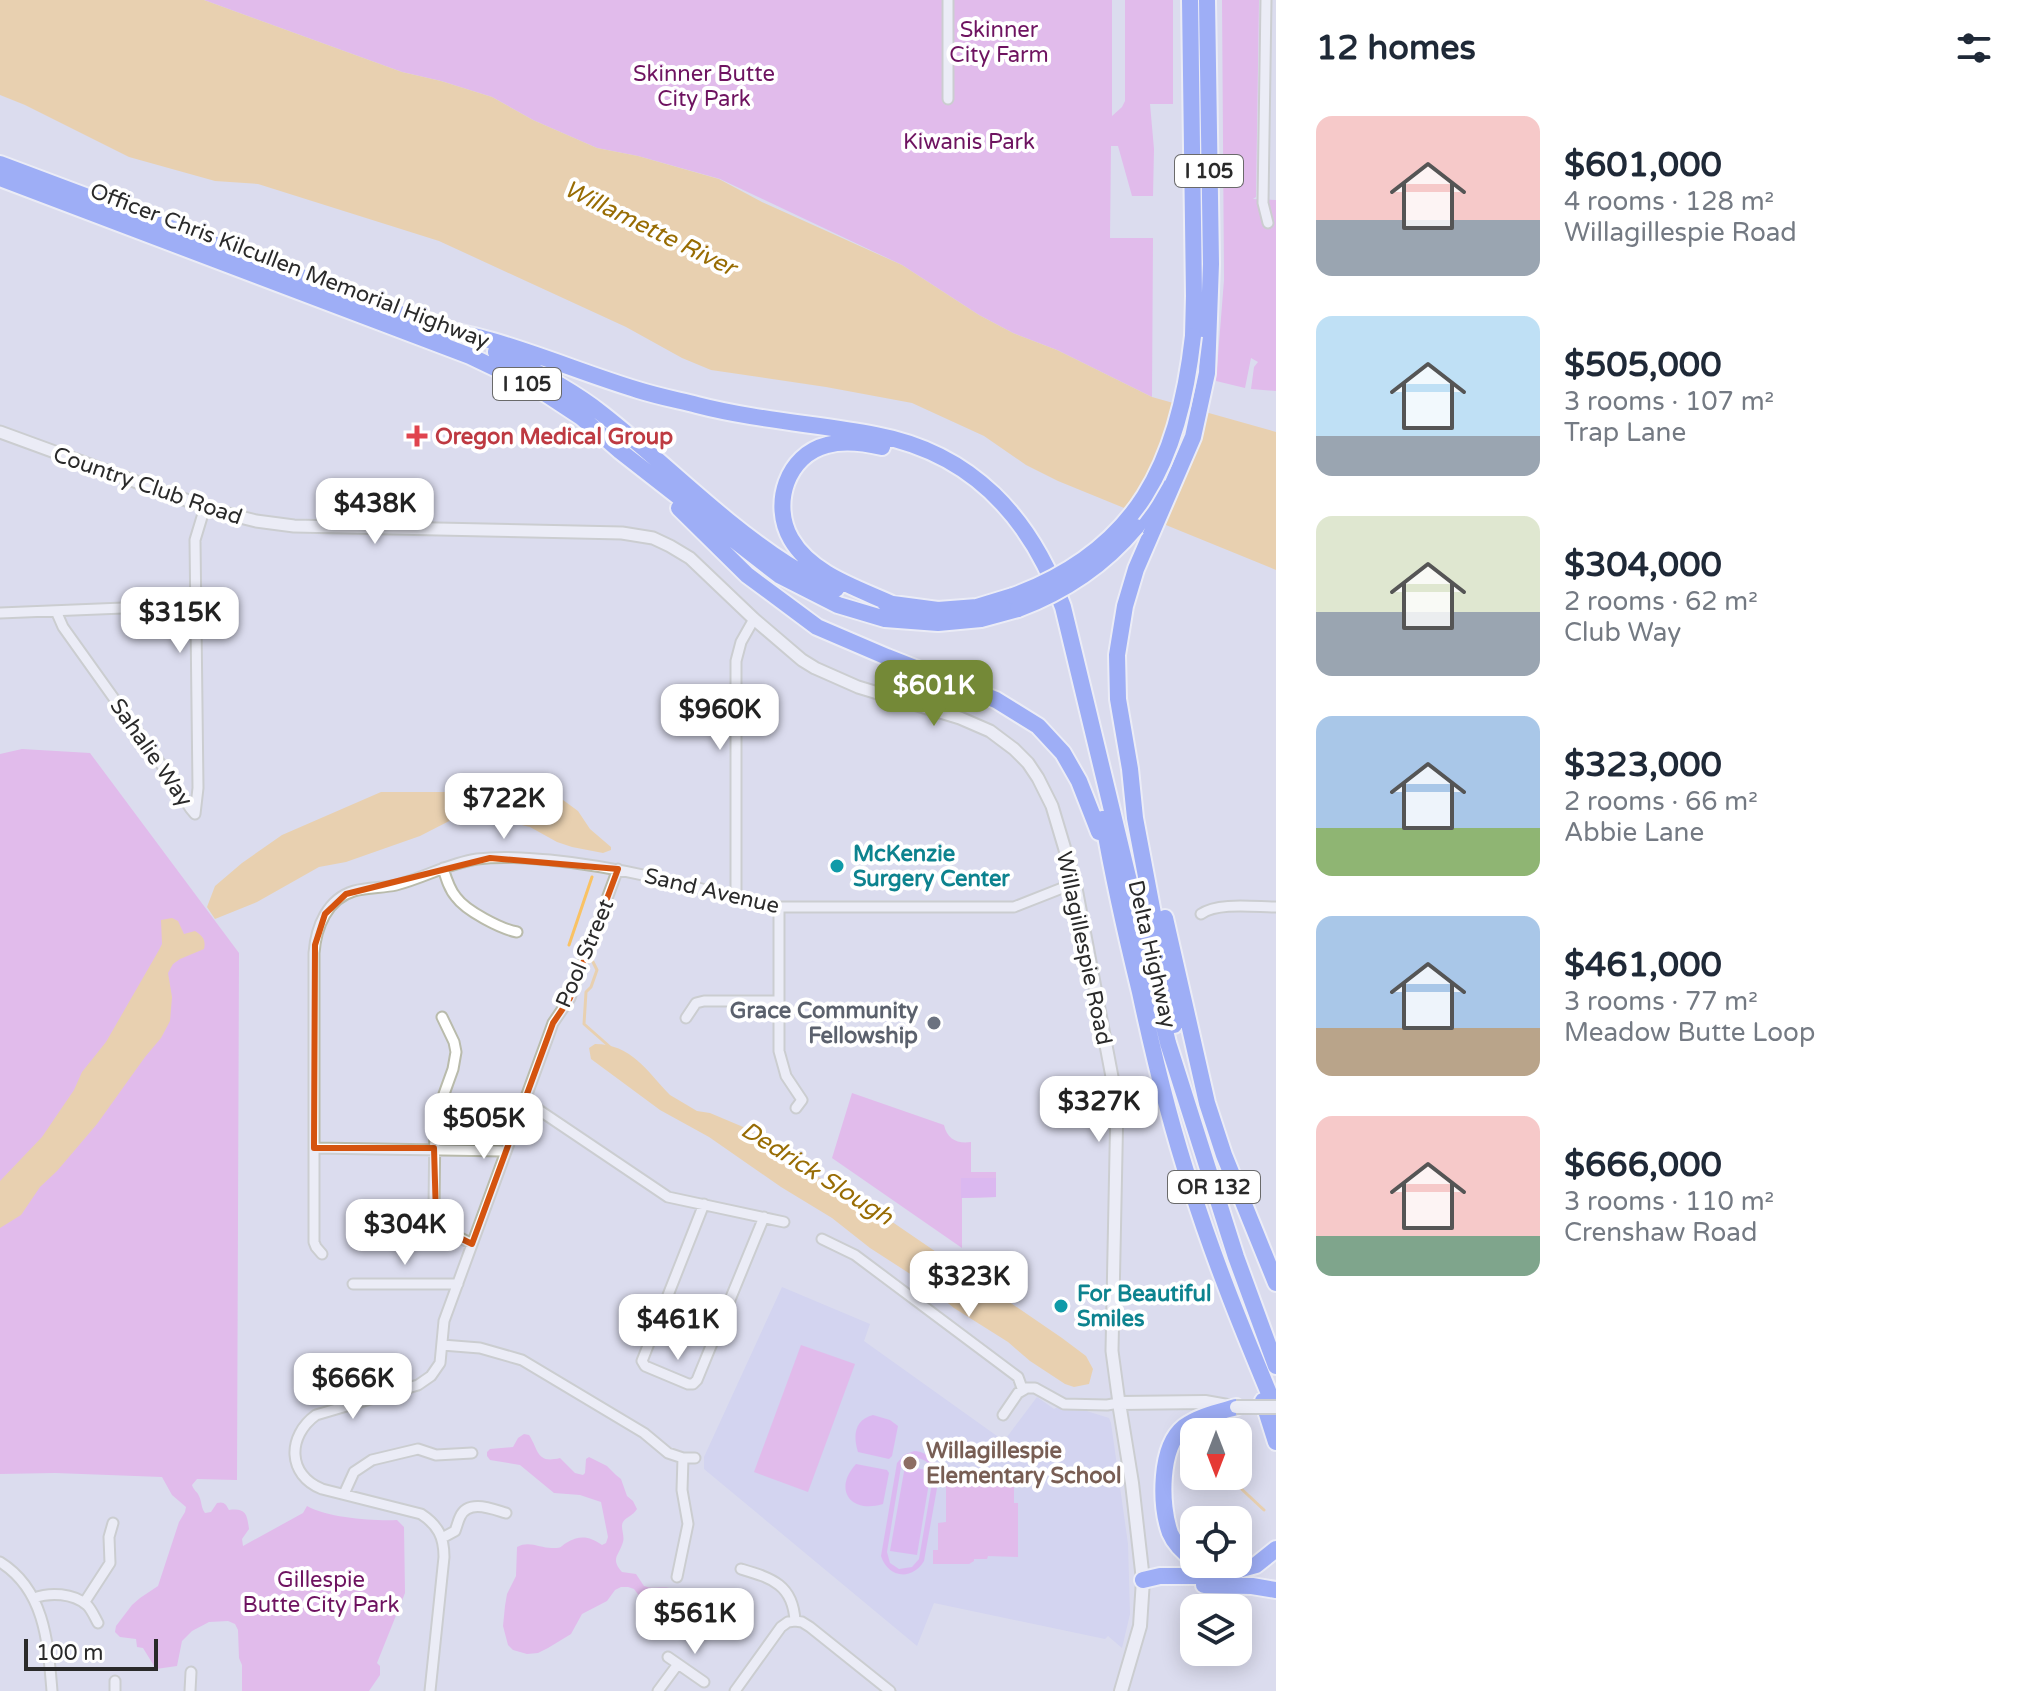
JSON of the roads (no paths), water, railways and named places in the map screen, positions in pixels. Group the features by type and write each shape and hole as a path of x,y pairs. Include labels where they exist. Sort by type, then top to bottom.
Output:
{"highway":[{"name":"I 105","path":"1190,0 1194,296 1200,339"},
{"name":"I 105","path":"1015,603 1045,598 1076,580 1112,552 1136,527 1167,480 1187,432 1211,264 1207,0"},
{"name":"Officer Chris Kilcullen Memorial Highway","path":"0,163 441,329 522,364 600,412 733,524 787,564 843,593 938,610 1015,603"},
{"name":"Officer Chris Kilcullen Memorial Highway","path":"0,178 470,356 537,388 581,417 779,575 838,605 885,619 938,623 981,619 1015,603"},
{"path":"441,329 489,340 640,391 710,409 879,435 919,447 951,462 983,484 1016,517 1038,550 1063,607 1168,1043 1191,1117"},
{"path":"1191,1117 1138,832 1118,699 1117,655 1125,606 1136,569 1193,437 1207,373 1200,339"},
{"path":"892,604 843,583 811,562 791,540 784,523 782,492 795,467 818,448 847,443 908,454 940,468 971,488 1008,523 1041,576 1055,615 1101,808 1112,871"},
{"path":"620,451 747,575 817,627 996,700 1038,726 1063,753 1079,781 1112,871"},
{"path":"1130,769 1207,1103 1224,1155 1276,1283"},
{"name":"Delta Highway","path":"1112,871 1156,1067 1175,1135 1231,1304 1276,1408"},
{"name":"OR 132","path":"1191,1117 1236,1257 1276,1366"},
{"path":"1236,1257 1276,1347"},
{"path":"1231,1304 1276,1442"},
{"path":"1180,1549 1167,1522 1164,1478 1173,1440 1184,1427 1207,1415 1236,1407"},
{"path":"1252,1566 1276,1549"},
{"path":"1143,1580 1180,1576"},
{"path":"1143,1580 1160,1584 1252,1586 1276,1590"}],"main road":[{"path":"1119,1403 1205,1402 1276,1408"},
{"name":"Willagillespie Road","path":"1119,1403 1143,1580 1140,1626 1121,1691"}],"street":[{"path":"948,0 948,99"},
{"path":"1266,0 1271,20 1263,203 1268,223"},
{"name":"Country Club Road","path":"0,432 205,507 256,521 294,526 641,535 661,541 690,558 754,619"},
{"path":"0,613 197,605 195,540 205,507"},
{"name":"Sahalie Way","path":"56,611 63,627 195,814 198,788 197,605"},
{"path":"736,898 736,661 741,642 754,619"},
{"name":"Willagillespie Road","path":"754,619 792,653 815,668 858,687 960,718 990,731 1028,763 1052,806 1075,883 1117,1103 1112,1351 1119,1403"},
{"name":"Sand Avenue","path":"322,1254 314,1245 314,953 322,920 346,894 399,884 477,859 513,857 618,869 779,907 1014,907 1075,883"},
{"path":"443,868 458,901 503,929 517,932"},
{"name":"Pool Street","path":"442,1538 434,1523 421,1514 317,1487 302,1474 295,1455 296,1441 300,1429 322,1413 421,1383 437,1368 441,1358 443,1325 505,1151 553,1023 570,998 618,869"},
{"path":"779,907 779,1051 791,1086 802,1100 796,1108"},
{"path":"1201,914 1220,907 1276,907"},
{"path":"686,1018 696,1003 704,1001 778,1001"},
{"path":"442,1017 456,1052 436,1115 434,1207 441,1225 472,1244"},
{"path":"524,1100 668,1197 784,1222"},
{"path":"314,1148 505,1151"},
{"path":"704,1204 642,1361 645,1366 688,1384 697,1380 764,1217"},
{"path":"822,1239 847,1250 880,1273 1018,1377 1020,1386 1025,1389"},
{"path":"353,1284 458,1284"},
{"path":"442,1345 480,1348 522,1360 644,1433 668,1453 695,1458"},
{"path":"1003,1415 1018,1393 1025,1389 1035,1388 1064,1404 1119,1403"},
{"path":"344,1494 354,1472 372,1460 418,1449 436,1455 472,1453"},
{"path":"677,1577 688,1524 682,1488 683,1458"},
{"path":"430,1691 444,1557 442,1538 455,1531 462,1513 469,1508 486,1507 506,1513"},
{"path":"84,1603 110,1563 109,1537 113,1523"},
{"path":"0,1562 20,1579 34,1598 44,1625 52,1691"},
{"path":"741,1569 769,1578 782,1587 793,1604 795,1621"},
{"path":"34,1598 54,1594 70,1597 84,1603 98,1623"},
{"path":"735,1691 781,1627 795,1621 810,1627 890,1691"},
{"path":"668,1657 704,1682"},
{"path":"658,1691 678,1664"},
{"path":"190,1691 191,1672"}],"water":[{"name":"Willamette River","path":"0,0 204,0 402,72 492,97 533,120 597,148 719,179 762,202 902,265 979,315 1013,333 1057,350 1152,397 1276,432 1276,570 1058,481 1026,465 984,436 912,403 711,370 626,327 439,241 258,184 215,181 129,157 0,95"},
{"path":"381,792 484,792 563,800 578,811 590,829 611,850 603,853 572,847 530,827 483,816 459,816 420,836 346,862 319,867 257,902 215,919 207,907 215,886 242,863 282,835"},
{"path":"172,918 178,921 184,934 195,931 200,935 205,946 173,964 168,973 172,997 170,1021 161,1038 97,1124 40,1187 21,1215 0,1228 0,1181 42,1137 74,1090 82,1072 106,1042 162,944 161,920"},
{"name":"Dedrick Slough","path":"595,1044 608,1045 628,1054 646,1068 670,1095 697,1111 710,1113 748,1129 796,1164 866,1204 1062,1338 1086,1356 1093,1369 1089,1384 1074,1387 1065,1384 1008,1342 954,1308 832,1218 709,1137 660,1110 591,1059 589,1048"}],"waterway":[{"name":"Dedrick Slough","path":"569,945 592,877"},
{"name":"Dedrick Slough","path":"593,962 597,970 586,992 584,1024 610,1047"},
{"name":"Dedrick Slough","path":"1243,1490 1264,1510"}],"place":[{"name":"Oregon Medical Group","path":"417,436"},
{"name":"McKenzie Surgery Center","path":"837,866"},
{"name":"Grace Community Fellowship","path":"934,1023"},
{"name":"For Beautiful Smiles","path":"1061,1306"},
{"name":"Willagillespie Elementary School","path":"910,1463"}],"park label":[{"name":"Skinner City Farm","path":"999,42"},
{"name":"Skinner Butte City Park","path":"704,86"},
{"name":"Kiwanis Park","path":"969,141"},
{"name":"Gillespie Butte City Park","path":"321,1592"}]}
